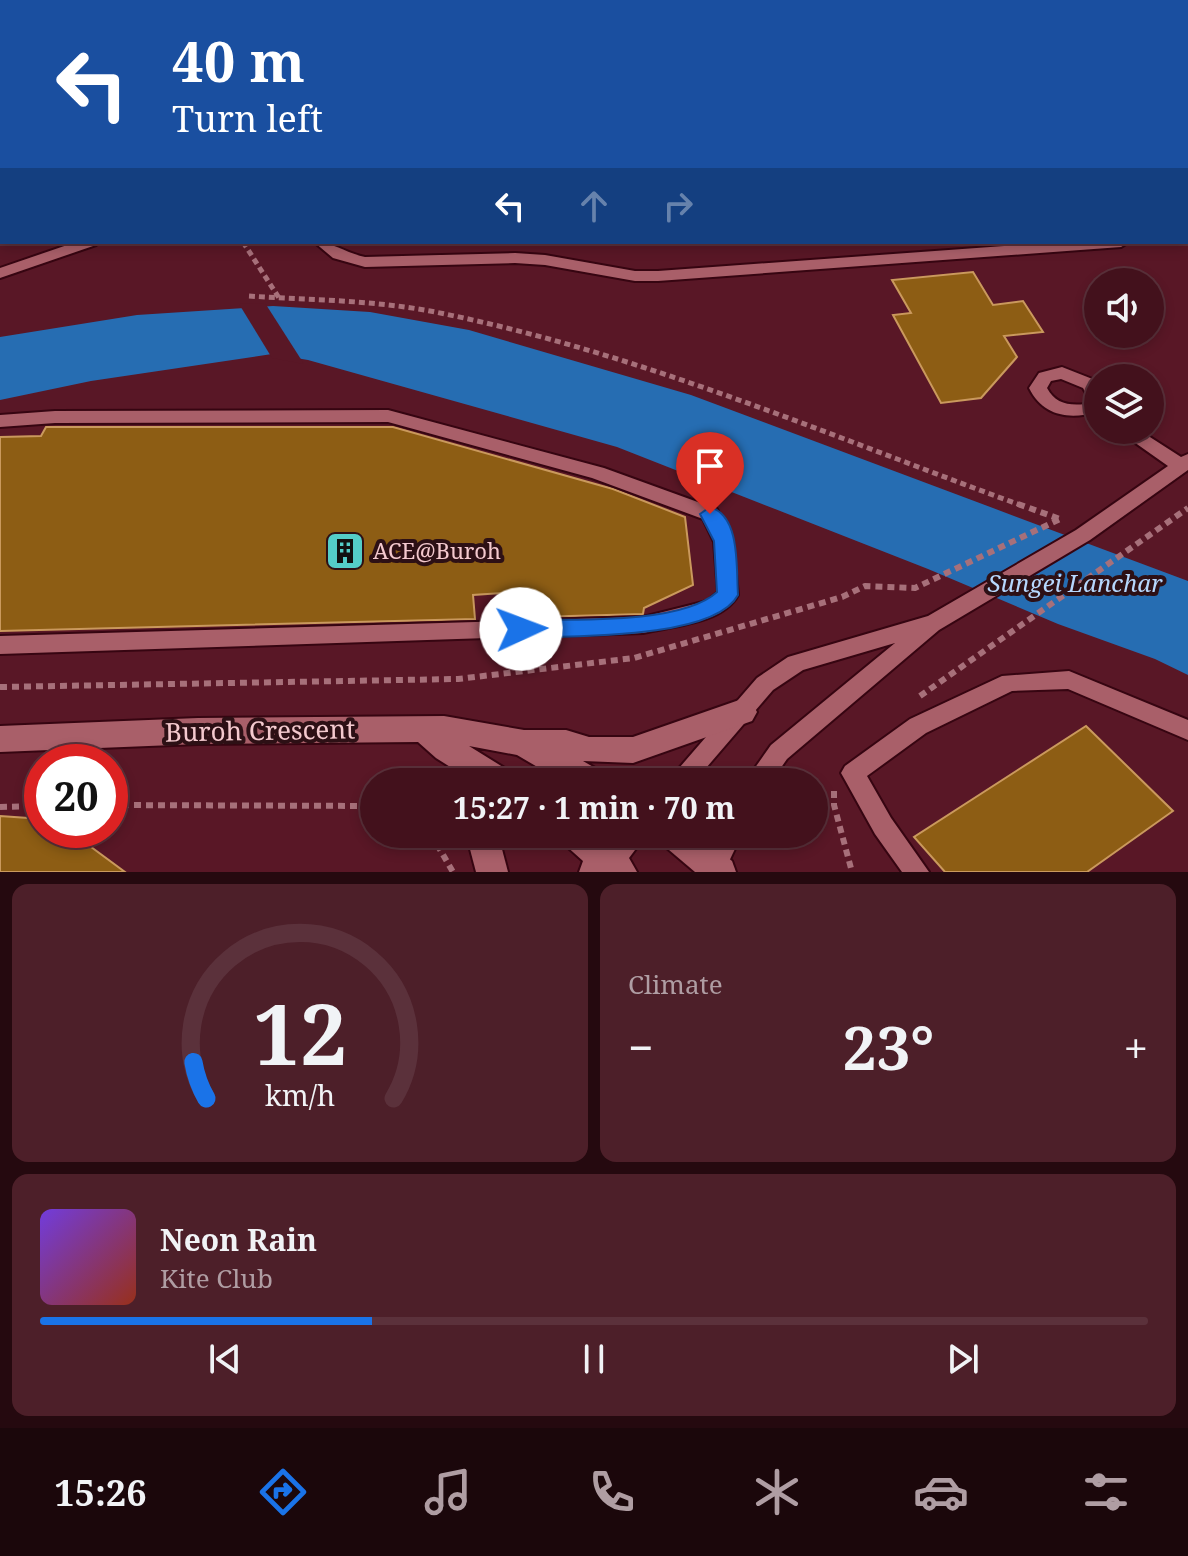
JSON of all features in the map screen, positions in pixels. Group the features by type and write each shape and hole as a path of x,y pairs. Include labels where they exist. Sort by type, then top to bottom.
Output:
{"street":[{"path":"523,743 566,743 589,750 633,750 742,712"},
{"name":"Buroh Crescent","path":"0,739 214,731 435,739 444,729 523,743 567,768"},
{"path":"435,739 454,768"},
{"path":"435,739 479,768"},
{"path":"486,848 492,872"},
{"path":"589,848 608,868 622,848"},
{"path":"689,848 715,870"}],"lane":[{"path":"0,273 85,244"},
{"path":"324,244 338,255 365,262 515,258 545,260 635,276 1094,244"},
{"path":"911,244 919,257"},
{"path":"0,421 55,417 388,416 597,473 710,514 719,526 724,541 728,595 713,608 643,625 0,645"},
{"path":"767,768 779,752 932,624 1087,532 1184,463 1151,444"},
{"path":"692,768 765,684 796,663 932,624"},
{"path":"917,872 883,826 853,773 918,726 1010,682 1069,680 1188,730"},
{"path":"715,870 724,848"}],"path":[{"path":"244,244 279,299"},
{"path":"249,296 369,301 431,311 618,357 728,394 1087,532"},
{"path":"128,805 360,806"},
{"path":"0,807 24,806"},
{"path":"439,848 453,872"}],"water":[{"name":"Sungei Lanchar","path":"273,306 370,312 469,330 691,395 1188,581 1188,675 1155,659 1058,624 928,569 617,447 308,360 272,354 91,381 0,400 0,337 137,315"}],"pier":[{"path":"265,303 304,364 272,358 239,304"}],"building":[{"path":"973,272 993,305 1023,301 1043,332 1004,336 1017,357 981,398 941,403 893,315 911,313 892,280"},
{"name":"ACE@Buroh","path":"46,427 393,427 613,489 685,517 693,585 644,608 643,614 533,617 532,591 473,595 475,619 0,631 0,437 41,436"},
{"path":"1086,726 1173,811 1087,872 945,872 914,837"},
{"path":"0,816 24,818 24,848 92,848 125,872 0,872"}],"place":[{"name":"ACE@Buroh","path":"345,551"}],"route":[{"path":"521,629 643,625 666,622 713,608 728,595 724,541 719,526 710,514"}]}
